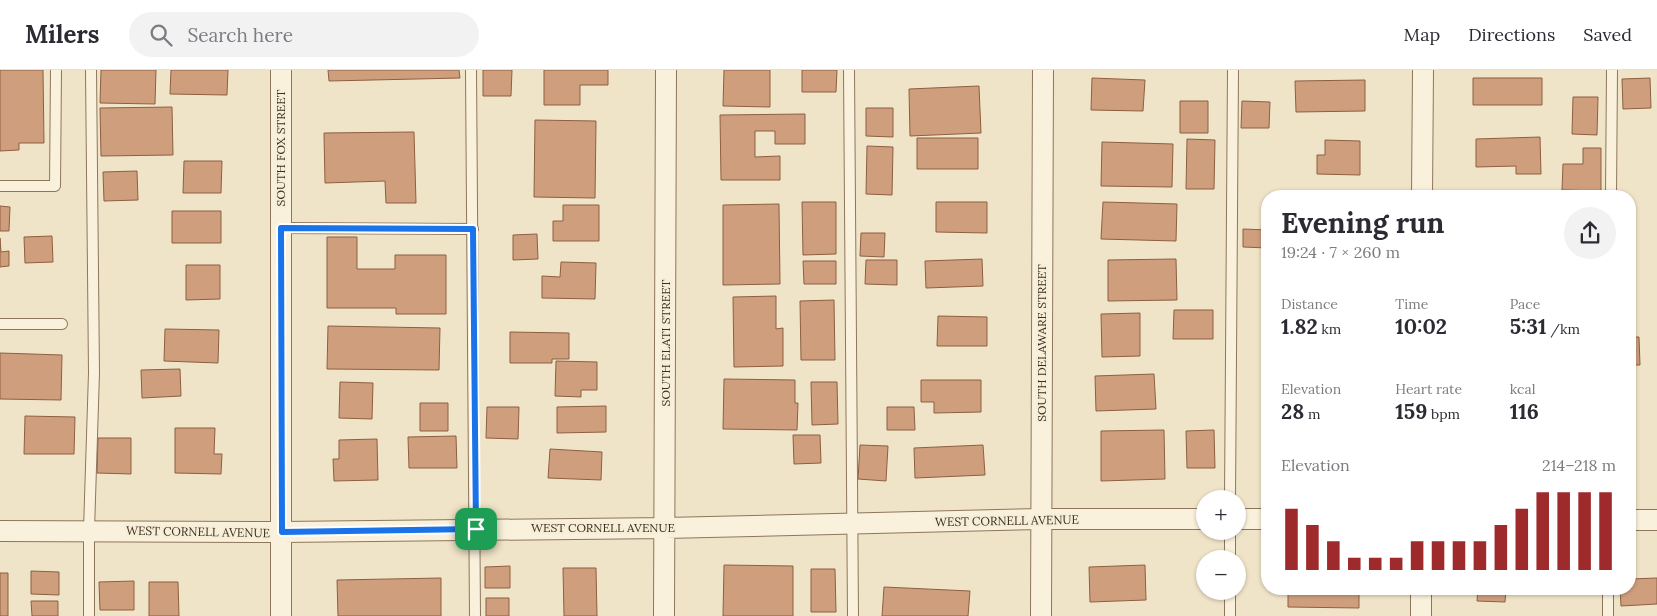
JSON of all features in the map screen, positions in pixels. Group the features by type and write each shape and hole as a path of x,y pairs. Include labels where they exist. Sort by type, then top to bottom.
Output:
{"street":[{"name":"SOUTH FOX STREET","path":"281,70 281,616"},
{"name":"SOUTH ELATI STREET","path":"664,616 666,70"},
{"name":"SOUTH DELAWARE STREET","path":"1041,616 1043,70"},
{"path":"1422,190 1423,70"},
{"name":"WEST CORNELL AVENUE","path":"0,531 282,532 665,528 1041,519 1196,519"},
{"path":"1246,519 1261,519"},
{"path":"1636,520 1657,520"},
{"path":"1421,595 1421,616"}],"lane":[{"path":"0,186 55,186 56,70"},
{"path":"90,616 89,530 94,373 91,70"},
{"path":"471,70 476,529 475,616"},
{"path":"849,70 853,616"},
{"path":"1230,490 1233,70"},
{"path":"1610,190 1612,70"},
{"path":"281,228 473,229"},
{"path":"0,324 62,324"},
{"path":"1608,595 1608,616"},
{"path":"1230,600 1230,616"}],"building":[{"path":"0,70 43,70 44,143 19,143 19,150 0,151"},
{"path":"101,70 156,70 155,104 100,103"},
{"path":"171,70 228,70 227,95 170,94"},
{"path":"328,70 459,70 460,78 329,81"},
{"path":"483,70 512,70 511,96 483,96"},
{"path":"544,70 608,70 608,85 580,85 580,105 544,105"},
{"path":"724,70 770,70 770,107 723,106"},
{"path":"802,70 837,70 836,92 802,92"},
{"path":"1092,78 1145,80 1143,111 1091,110"},
{"path":"1473,78 1542,78 1542,105 1473,105"},
{"path":"1650,78 1651,108 1623,109 1622,79"},
{"path":"1365,80 1365,111 1296,112 1295,81"},
{"path":"979,86 981,133 910,136 909,89"},
{"path":"1573,97 1598,97 1597,135 1572,134"},
{"path":"1180,101 1208,101 1208,133 1180,133"},
{"path":"1242,101 1270,102 1269,128 1241,128"},
{"path":"172,107 173,155 101,156 100,108"},
{"path":"866,108 893,108 893,137 866,136"},
{"path":"805,114 805,144 775,144 775,131 755,131 755,157 780,156 780,180 721,180 720,115"},
{"path":"535,120 596,121 595,198 534,197"},
{"path":"414,132 416,203 386,203 385,181 325,183 324,133"},
{"path":"1540,137 1541,174 1516,174 1516,166 1476,167 1476,139"},
{"path":"917,138 978,138 978,169 917,169"},
{"path":"1187,139 1215,140 1214,189 1186,189"},
{"path":"1325,140 1360,141 1360,175 1317,174 1317,155 1325,155"},
{"path":"1102,142 1173,144 1172,187 1101,186"},
{"path":"867,146 893,147 892,195 866,194"},
{"path":"1583,148 1601,148 1601,190 1562,190 1563,164 1583,164"},
{"path":"184,161 222,161 221,193 183,193"},
{"path":"137,171 138,200 104,201 103,172"},
{"path":"802,202 836,202 836,254 803,255"},
{"path":"936,202 987,202 987,233 936,232"},
{"path":"1103,202 1177,204 1176,241 1101,239"},
{"path":"779,204 780,284 723,285 723,205"},
{"path":"563,205 599,205 599,241 553,241 553,221 563,221"},
{"path":"0,206 10,207 9,231 0,231"},
{"path":"172,211 221,211 221,243 172,243"},
{"path":"1243,229 1261,230 1261,248 1243,247"},
{"path":"861,233 885,233 884,257 860,256"},
{"path":"537,234 538,259 513,260 513,235"},
{"path":"52,236 53,262 25,263 24,237"},
{"path":"327,237 357,237 357,269 395,269 395,255 446,255 446,314 396,314 396,308 327,308"},
{"path":"0,238 1,252 9,251 9,266 0,267"},
{"path":"982,259 983,286 926,288 925,261"},
{"path":"1176,259 1177,300 1108,301 1108,260"},
{"path":"866,260 897,260 897,285 865,284"},
{"path":"803,261 836,261 836,284 804,284"},
{"path":"561,262 596,263 595,299 542,298 542,276 560,277"},
{"path":"186,265 220,265 220,299 186,300"},
{"path":"776,296 776,329 783,328 783,366 734,367 733,297"},
{"path":"834,300 835,360 801,360 800,301"},
{"path":"1174,310 1213,310 1213,339 1173,339"},
{"path":"1140,313 1140,356 1102,357 1101,314"},
{"path":"938,316 987,317 987,346 937,346"},
{"path":"328,326 440,328 439,370 327,369"},
{"path":"165,329 219,330 218,363 164,361"},
{"path":"510,332 569,333 569,359 552,359 552,363 510,363"},
{"path":"1636,337 1639,337 1640,365 1636,365"},
{"path":"0,353 62,355 61,400 0,399"},
{"path":"556,361 597,362 597,390 581,390 581,397 555,396"},
{"path":"180,369 181,396 142,398 141,370"},
{"path":"1154,374 1156,409 1096,411 1095,376"},
{"path":"724,379 795,380 795,403 798,403 797,430 723,429"},
{"path":"921,380 981,380 981,412 934,413 934,402 921,402"},
{"path":"340,382 373,383 372,419 339,418"},
{"path":"811,382 837,382 838,424 812,425"},
{"path":"420,403 448,403 448,431 420,431"},
{"path":"606,406 606,432 557,433 557,407"},
{"path":"487,407 519,407 518,439 486,438"},
{"path":"887,407 914,407 915,430 887,430"},
{"path":"25,416 75,417 74,454 24,454"},
{"path":"175,428 215,428 214,454 222,454 221,474 175,473"},
{"path":"1164,430 1165,479 1101,481 1101,431"},
{"path":"1214,430 1215,468 1187,468 1186,431"},
{"path":"793,435 820,435 821,463 794,464"},
{"path":"456,436 457,468 409,468 408,437"},
{"path":"98,438 131,438 131,474 97,473"},
{"path":"377,439 378,480 334,481 333,459 339,459 339,440"},
{"path":"860,445 888,446 886,481 858,479"},
{"path":"983,445 985,475 915,478 914,448"},
{"path":"550,449 602,452 601,480 548,478"},
{"path":"724,565 793,566 793,616 723,616"},
{"path":"1145,565 1146,600 1090,602 1089,567"},
{"path":"510,566 510,588 485,588 485,567"},
{"path":"563,568 596,568 597,616 564,616"},
{"path":"811,569 835,569 836,612 811,612"},
{"path":"31,571 59,572 59,595 31,594"},
{"path":"0,573 8,573 8,616 0,616"},
{"path":"441,578 441,616 338,616 337,580"},
{"path":"1657,578 1657,604 1621,606 1620,595 1636,595 1636,579"},
{"path":"134,581 134,610 100,610 99,582"},
{"path":"149,582 178,582 179,616 149,616"},
{"path":"884,587 970,591 968,616 882,616"},
{"path":"1288,595 1359,595 1359,608 1288,607"},
{"path":"1478,595 1506,595 1505,602 1477,601"},
{"path":"486,598 509,598 509,616 486,616"},
{"path":"31,601 58,601 58,616 32,616"}],"route":[{"path":"281,228 473,229 476,529 282,532 281,228"}]}
